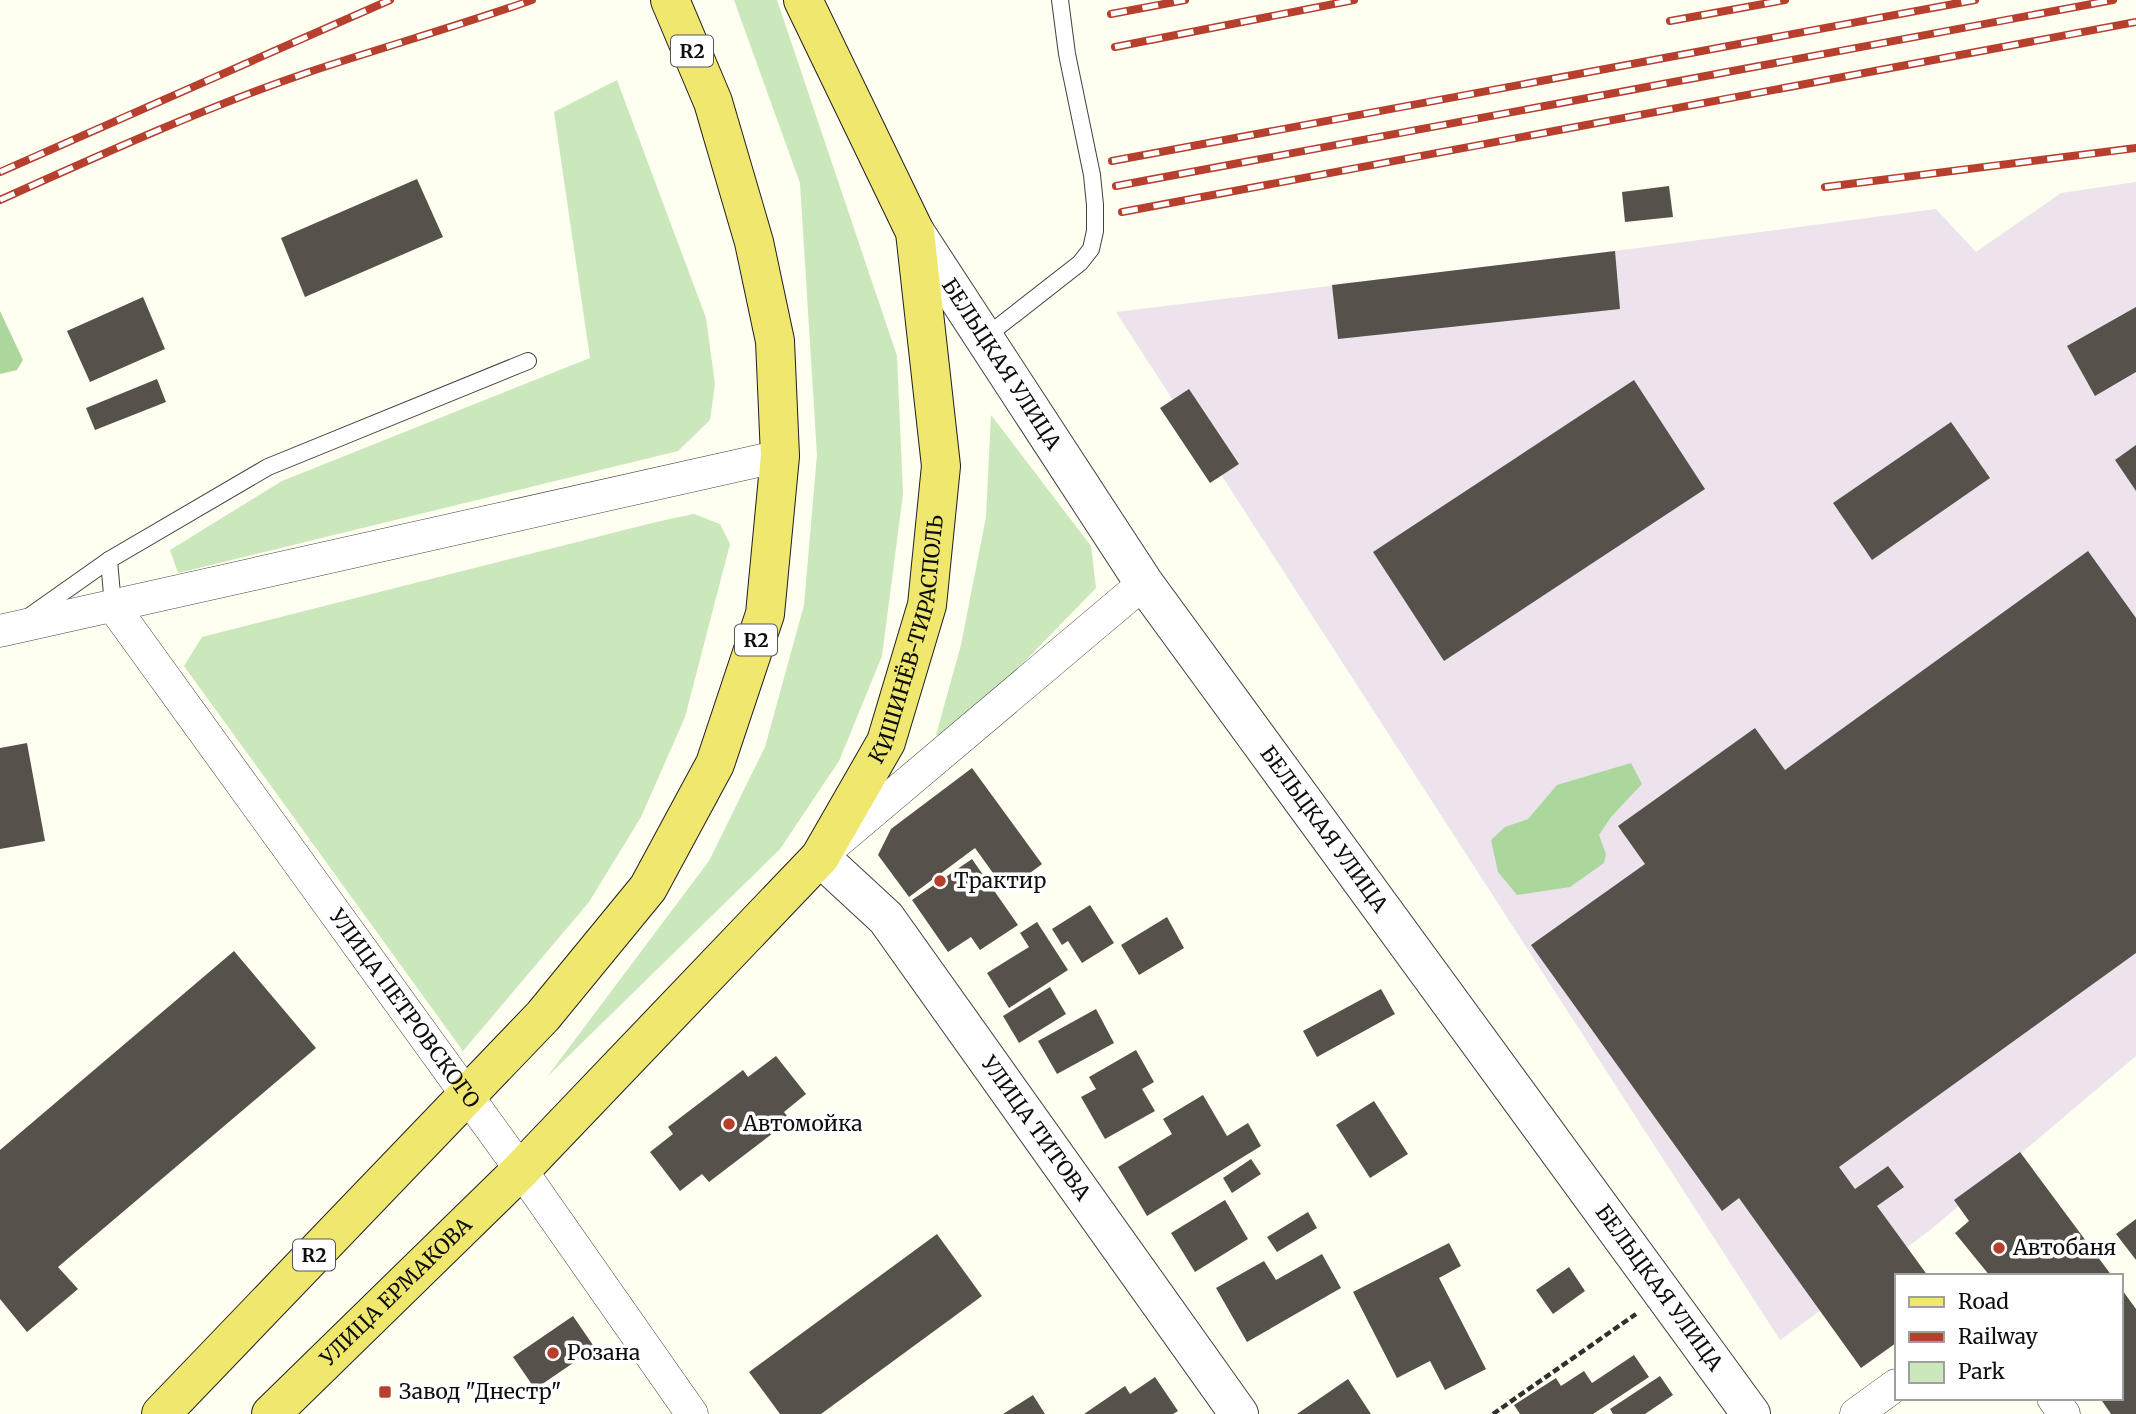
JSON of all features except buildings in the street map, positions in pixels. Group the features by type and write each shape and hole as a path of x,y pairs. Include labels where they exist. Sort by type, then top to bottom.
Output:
{"main road":[{"name":"R2","path":"161,1414 543,1016 648,888 715,764 765,614 780,456 775,341 754,242 713,102 670,0"},
{"name":"КИШИНЁВ-ТИРАСПОЛЬ","path":"521,1170 820,857 886,742 928,605 941,466 915,232 803,0"},
{"name":"УЛИЦА ЕРМАКОВА","path":"271,1414 521,1170"}],"street":[{"name":"БЕЛЬЦКАЯ УЛИЦА","path":"915,232 1144,583 1751,1414"},
{"path":"7,629 780,456"},
{"path":"820,857 1144,583"},
{"name":"УЛИЦА ПЕТРОВСКОГО","path":"113,606 521,1170 692,1414"},
{"name":"УЛИЦА ТИТОВА","path":"820,857 886,918 1239,1414"},
{"path":"1856,1414 1895,1386"}],"lane":[{"path":"984,338 1080,263 1091,249 1095,231 1093,174 1067,54 1059,0"},
{"path":"7,629 109,561 268,467 528,361"},
{"path":"109,561 113,606"}],"path":[{"path":"1493,1414 1663,1294"}],"shaded area":[{"path":"2136,182 2136,1056 1929,1231 1780,1340 1116,312 1936,209 1976,252 2061,193"}],"green space":[{"path":"734,0 777,0 897,356 903,494 882,656 839,761 780,849 547,1077 709,861 765,747 804,605 817,455 800,183"},
{"path":"617,80 706,318 715,384 710,420 678,451 178,573 170,550 282,481 590,358 554,112"},
{"path":"0,311 23,360 17,370 0,374"},
{"path":"991,415 1091,546 1096,588 949,739 936,735 961,645 986,517"},
{"path":"694,514 720,524 730,544 685,717 641,817 589,902 463,1051 184,666 202,637"},
{"path":"1631,763 1642,784 1611,817 1599,835 1606,854 1604,863 1570,887 1517,895 1498,872 1491,840 1505,827 1528,819 1557,785"}],"railway":[{"path":"0,172 390,0"},
{"path":"0,200 153,132 270,86 532,0"},
{"path":"1111,14 1185,0"},
{"path":"1115,47 1354,0"},
{"path":"1670,21 1785,0"},
{"path":"1112,161 1975,0"},
{"path":"1116,186 2113,0"},
{"path":"1122,212 2136,22"},
{"path":"1825,187 2136,148"}],"place":[{"name":"Трактир","path":"940,881"},
{"name":"Автомойка","path":"729,1124"},
{"name":"Автобаня","path":"1999,1248"},
{"name":"Розана","path":"553,1353"},
{"name":"Завод \"Днестр\"","path":"385,1392"}]}
